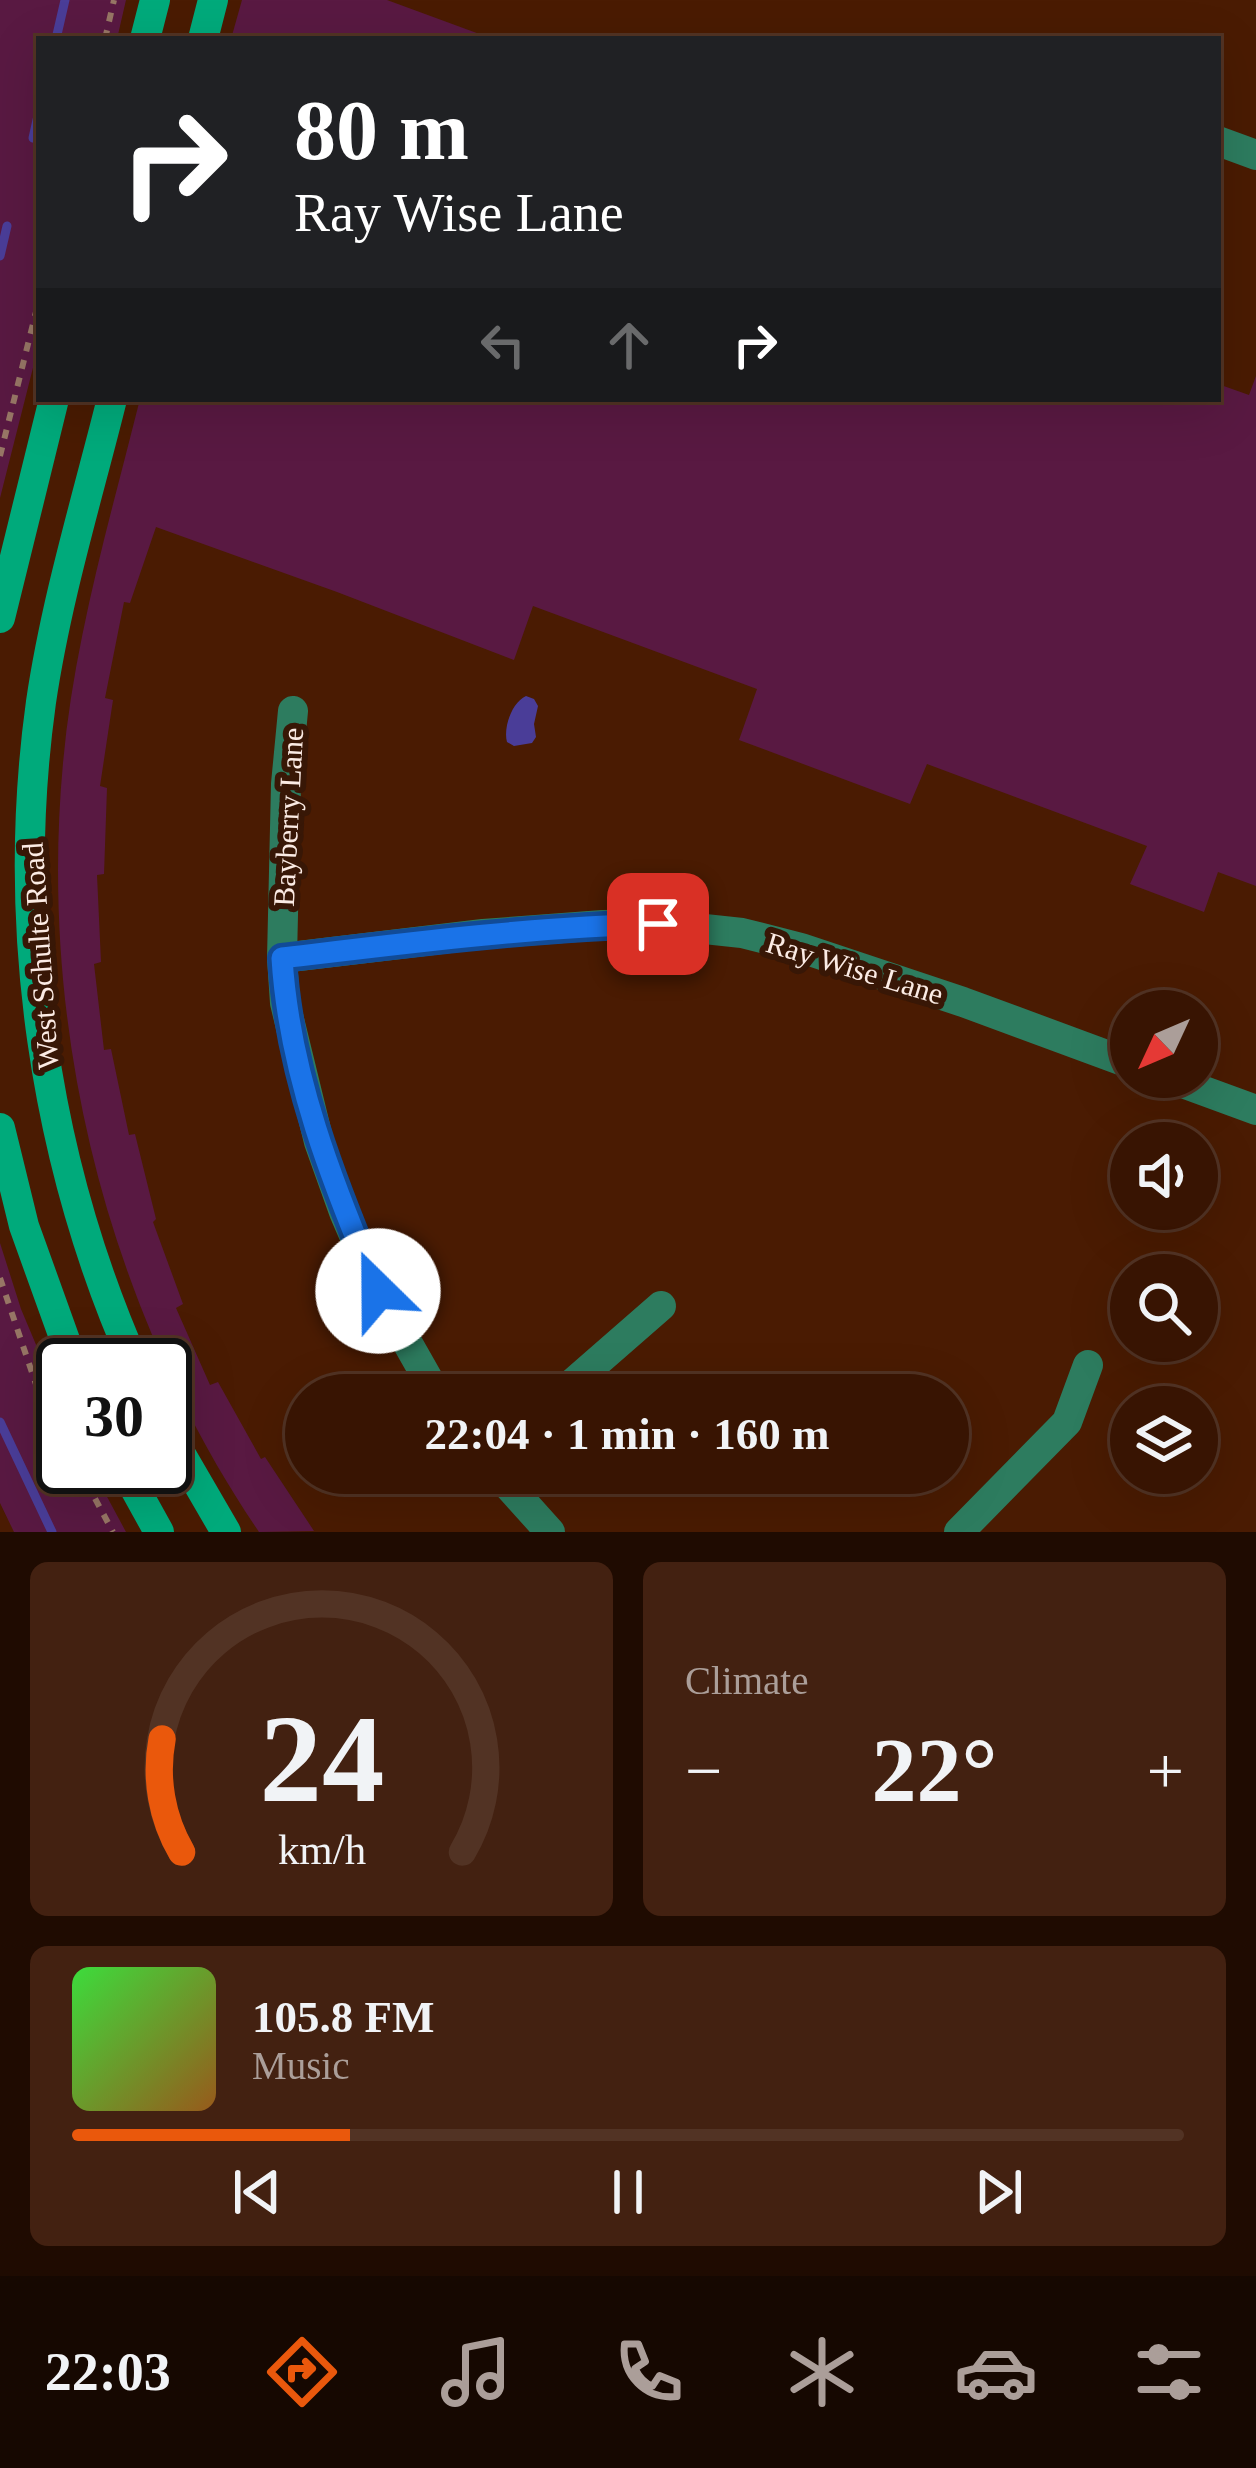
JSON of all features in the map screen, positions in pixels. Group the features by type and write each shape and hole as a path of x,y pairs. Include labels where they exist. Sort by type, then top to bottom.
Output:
{"main road":[{"path":"147,36 155,0"},
{"path":"204,36 213,0"},
{"path":"0,618 53,402"},
{"name":"West Schulte Road","path":"111,402 41,700 32,792 30,891 38,1013 53,1111 79,1213 123,1338"},
{"path":"0,1128 24,1226 64,1338"},
{"path":"192,1473 226,1532"},
{"path":"137,1494 159,1532"}],"street":[{"path":"1221,142 1256,155"},
{"name":"Bayberry Lane","path":"293,711 286,784 285,1003 325,1159 378,1291 425,1374"},
{"name":"Ray Wise Lane","path":"282,958 603,925 658,924 742,933 801,947 1110,1056"},
{"path":"1218,1096 1256,1110"},
{"path":"583,1374 661,1306"},
{"path":"958,1532 1067,1422 1088,1365"},
{"path":"516,1494 550,1532"}],"path":[{"path":"106,36 114,0"},
{"path":"0,456 36,312"},
{"path":"0,1277 36,1384"},
{"path":"93,1494 113,1532"}],"shaded area":[{"path":"0,0 126,0 118,36 36,36 36,356 0,498"},
{"path":"242,0 387,0 485,36 232,36"},
{"path":"1256,376 1256,886 1218,872 1204,912 1130,884 1147,846 927,764 910,804 739,740 757,689 533,606 514,660 156,527 130,603 124,602 105,698 113,700 100,786 107,788 104,874 97,875 101,962 94,964 104,1050 111,1049 129,1135 135,1134 153,1222 183,1304 176,1308 189,1338 154,1338 124,1262 95,1165 74,1066 62,965 58,864 63,763 75,671 139,402 1221,402 1221,385 1249,395"},
{"path":"526,696 538,706 536,737 532,743 514,746 507,742 508,723"},
{"path":"0,1243 36,1345 36,1494 106,1494 126,1532 14,1532 0,1503"},
{"path":"192,1344 210,1385 218,1382 261,1459 265,1457 285,1494 314,1531 259,1532 192,1418"}],"waterway":[{"path":"57,36 65,0"},
{"path":"33,138 36,124"},
{"path":"0,256 7,226"},
{"path":"0,1422 52,1532"}],"route":[{"path":"378,1291 319,1142 285,1003 282,958 483,934 658,924"}]}
